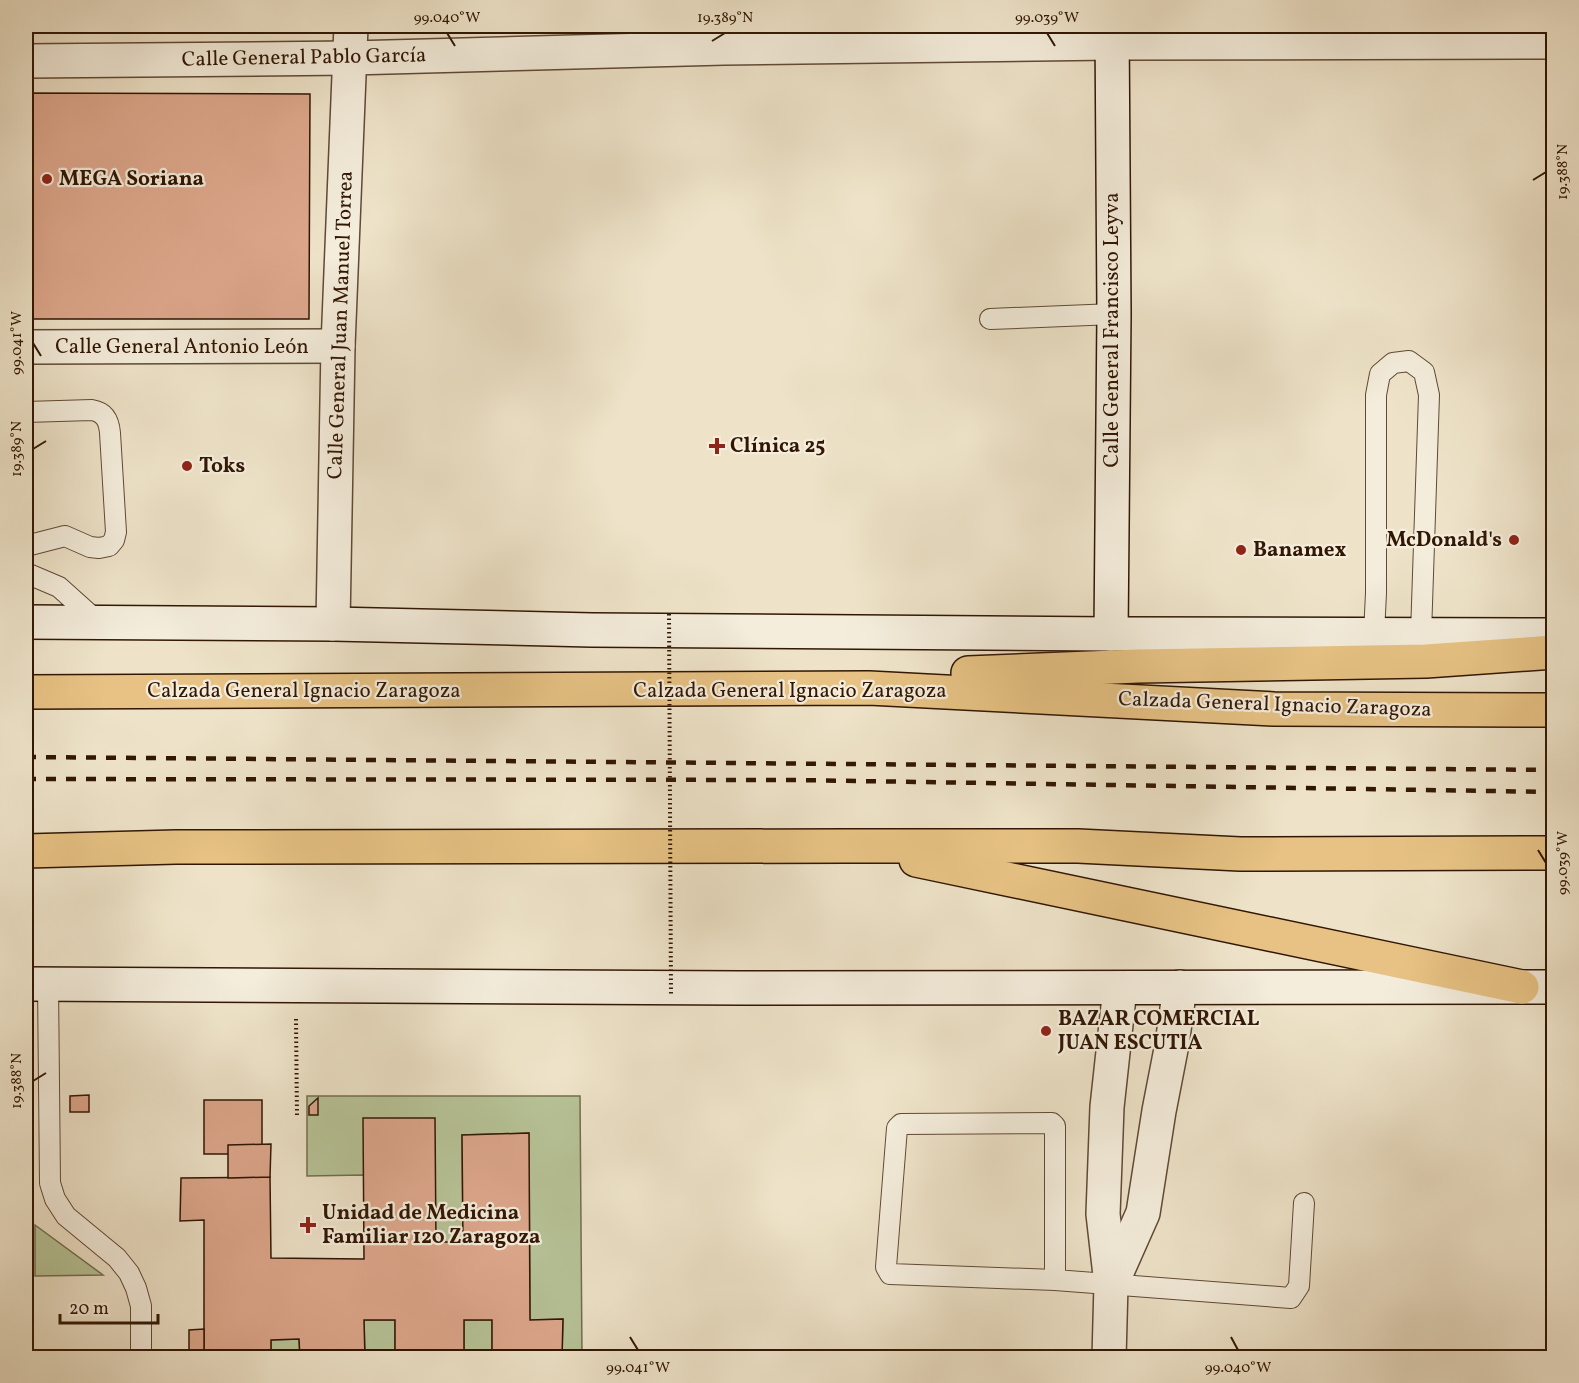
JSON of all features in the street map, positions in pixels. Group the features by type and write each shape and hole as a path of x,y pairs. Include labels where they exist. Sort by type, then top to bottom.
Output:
{"highway":[{"path":"869,688 962,674 1138,666 1426,661 1554,652"},
{"name":"Calzada General Ignacio Zaragoza","path":"26,692 869,688 1274,709 1554,710"},
{"path":"847,846 1111,900 1394,962 1538,987"},
{"path":"26,851 176,847 1078,846 1240,854 1554,854"}],"street":[{"name":"Calle General Juan Manuel Torrea","path":"333,624 338,346 351,26"},
{"name":"Calle General Pablo García","path":"26,61 351,58 725,37 1112,34 1554,42"},
{"name":"Calle General Francisco Leyva","path":"1111,634 1114,314 1112,34"},
{"name":"Calle General Antonio León","path":"41,347 338,346"},
{"path":"26,622 333,624 592,630 1554,635"},
{"path":"37,984 728,988 1538,987"},
{"path":"1111,1284 1143,1213 1180,987"},
{"path":"1108,1358 1111,1284 1103,1214 1107,1107 1120,988"}],"lane":[{"path":"990,319 1114,314"},
{"path":"26,361 41,347"},
{"path":"1374,634 1376,395 1380,374 1393,363 1409,360 1424,372 1429,395 1421,634"},
{"path":"26,412 92,410 105,416 110,433 116,532 109,546 99,548 64,537 26,546"},
{"path":"26,573 59,586 98,622"},
{"path":"37,984 50,1183 55,1199 66,1216 117,1258 129,1273 141,1306 141,1358"},
{"path":"1055,1280 1055,1126 1052,1123 901,1124 897,1128 886,1267 890,1274 1055,1280 1291,1298 1299,1286 1304,1203"}],"path":[{"path":"669,614 671,996"},
{"path":"295,986 297,1118"}],"green space":[{"path":"307,1096 580,1096 582,1357 562,1357 563,1319 530,1320 529,1133 462,1135 463,1242 436,1242 363,1175 307,1176"},
{"path":"35,1225 103,1275 35,1276"},
{"path":"364,1320 395,1320 395,1357 365,1357"},
{"path":"464,1320 492,1320 492,1357 464,1357"},
{"path":"299,1339 300,1357 271,1357 271,1340"}],"building":[{"path":"26,93 310,94 309,319 26,319"},
{"path":"89,1095 89,1112 70,1112 70,1096"},
{"path":"318,1098 318,1115 309,1115 309,1106"},
{"path":"204,1100 262,1100 262,1154 204,1154"},
{"path":"363,1118 435,1118 436,1242 463,1242 462,1135 529,1133 530,1320 563,1319 562,1358 492,1358 492,1320 464,1320 464,1358 395,1358 395,1320 364,1320 365,1358 300,1358 299,1339 271,1340 271,1358 204,1358 204,1220 180,1221 181,1178 270,1177 271,1258 364,1259"},
{"path":"271,1144 270,1177 228,1178 228,1145"},
{"path":"204,1329 204,1358 189,1358 189,1330"}],"railway":[{"path":"26,757 1554,770"},
{"path":"26,779 794,780 1554,792"}],"place":[{"name":"MEGA Soriana","path":"47,179"},
{"name":"Clínica 25","path":"717,446"},
{"name":"Toks","path":"187,466"},
{"name":"McDonald's","path":"1514,540"},
{"name":"Banamex","path":"1241,550"},
{"name":"BAZAR COMERCIAL JUAN ESCUTIA","path":"1046,1031"},
{"name":"Unidad de Medicina Familiar 120 Zaragoza","path":"308,1225"}]}
